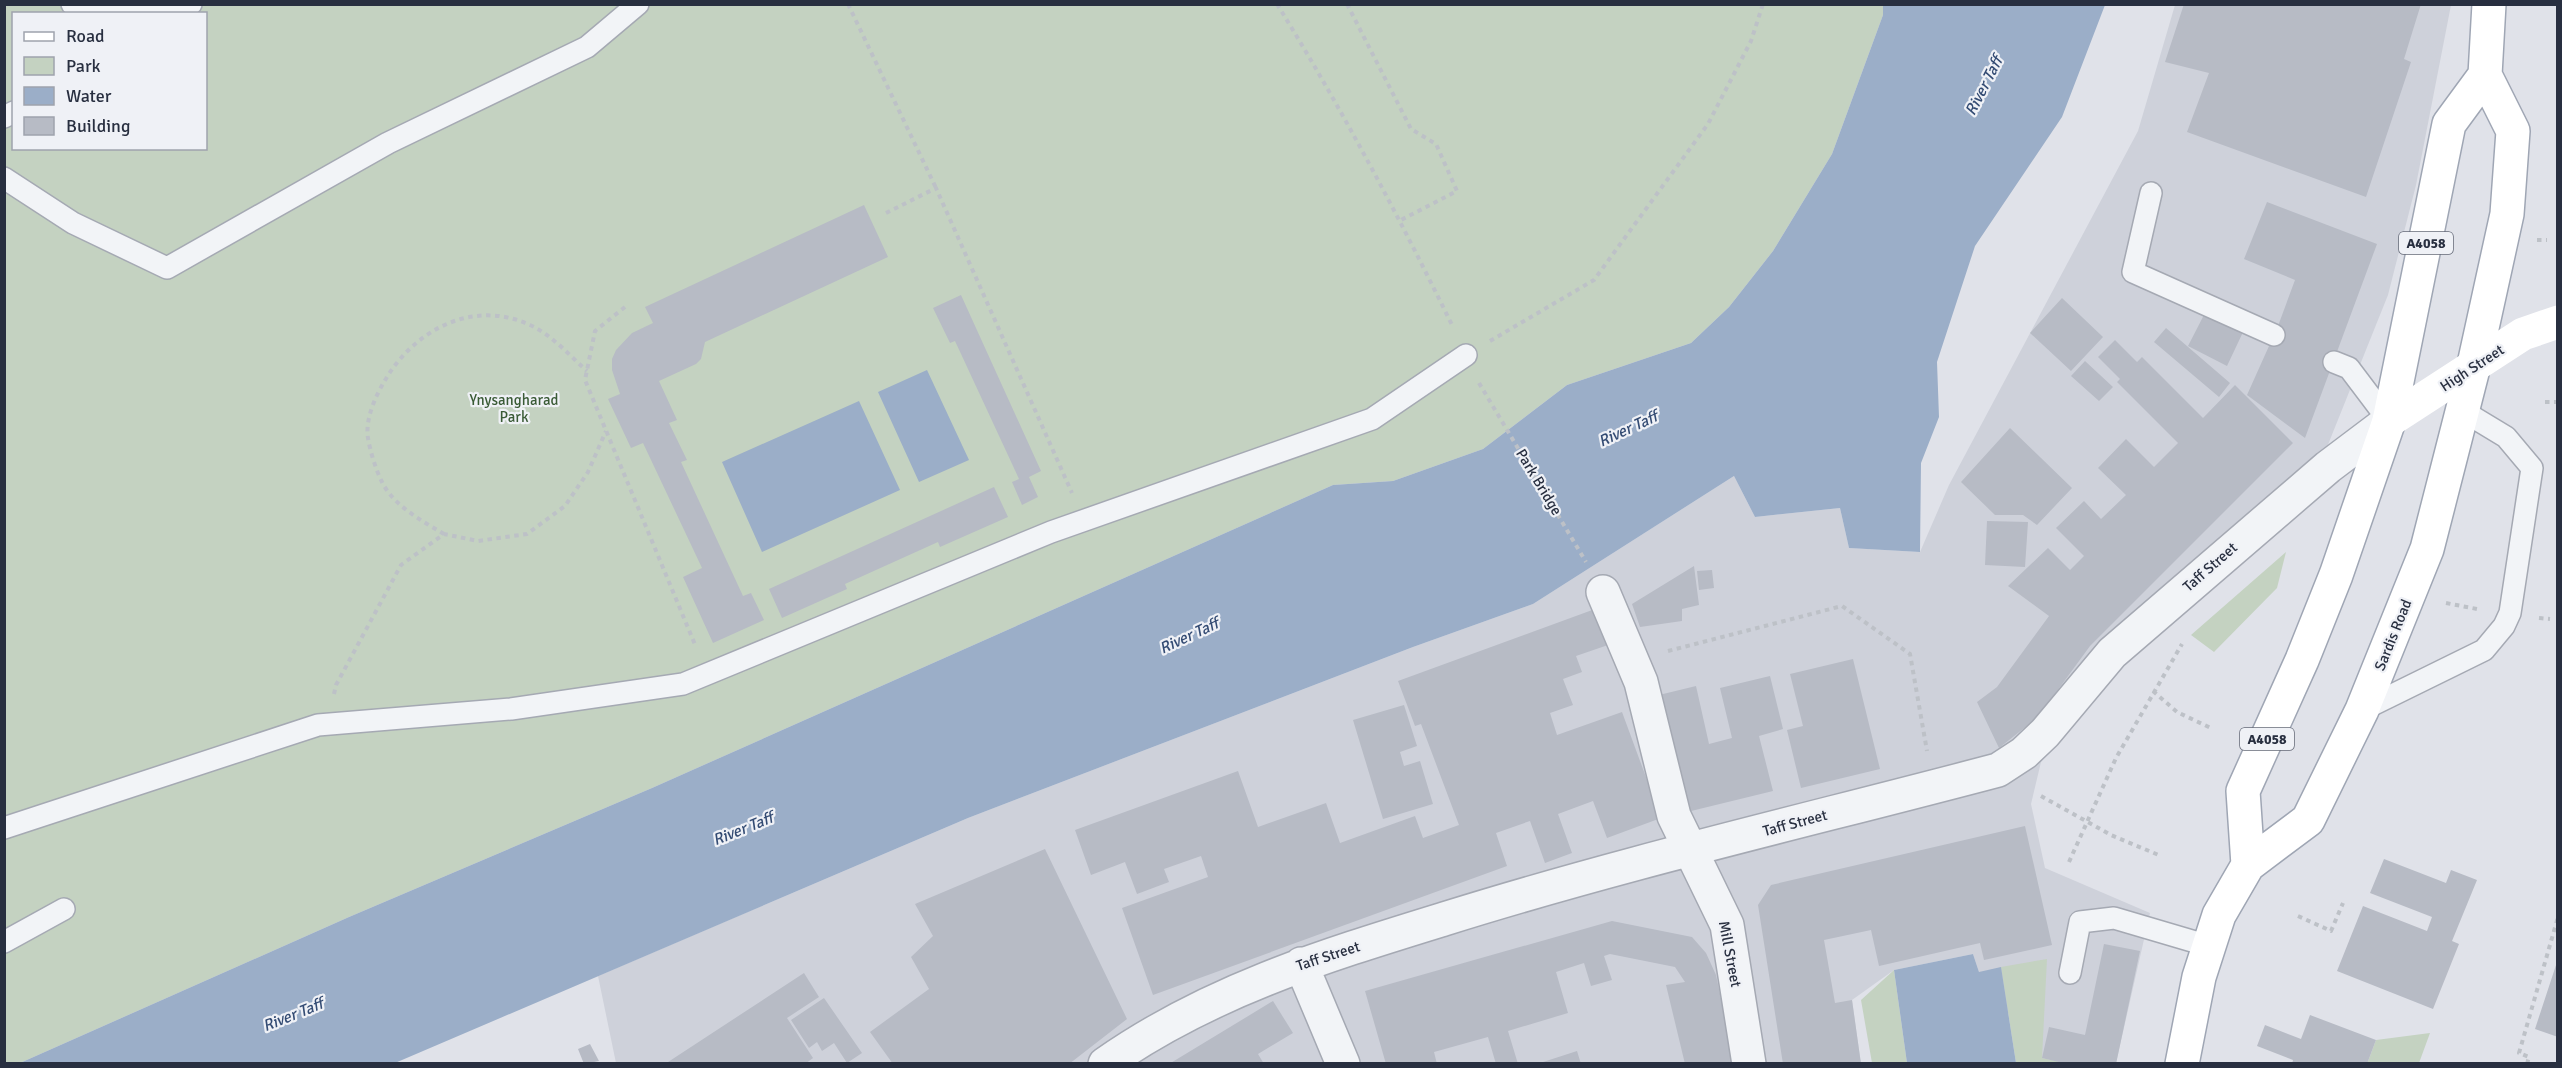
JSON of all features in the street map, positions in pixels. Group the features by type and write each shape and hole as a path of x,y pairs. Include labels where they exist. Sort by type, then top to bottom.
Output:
{"main road":[{"path":"2485,75 2489,4"},
{"name":"Sardis Road","path":"2182,1064 2199,976 2219,915 2248,865 2308,820 2362,710 2427,549 2463,411 2505,225 2513,131 2485,75"},
{"name":"A4058","path":"2248,865 2243,791 2302,660 2336,575 2389,421 2449,124 2485,75"},
{"name":"High Street","path":"2389,421 2473,369 2523,334 2558,322"}],"street":[{"name":"Taff Street","path":"1105,1064 1143,1037 1172,1022 1229,993 1301,964 1624,865 1690,851 1998,770 2024,753 2045,733 2112,653 2319,474 2389,421"},
{"name":"Mill Street","path":"1604,592 1641,682 1674,816 1727,925 1749,1064"},
{"path":"1301,964 1342,1064"}],"lane":[{"path":"72,4 134,12"},
{"path":"147,12 191,4"},
{"path":"188,12 201,4"},
{"path":"4,178 73,223 167,268 388,143 587,47 638,4"},
{"path":"2151,193 2133,272 2274,335"},
{"path":"2334,362 2349,368 2389,421"},
{"path":"4,828 318,725 511,709 683,684 1084,520 1372,419 1470,364"},
{"path":"2362,710 2484,650 2504,626 2510,613 2532,468 2506,437 2463,411"},
{"path":"4,942 64,909"},
{"path":"2070,973 2080,922 2114,918 2209,946"}],"path":[{"path":"848,4 936,188 1084,520"},
{"name":"Park Bridge","path":"1277,4 1330,91 1401,220 1470,364 1604,592"},
{"path":"1347,4 1411,129 1436,144 1457,191 1401,220"},
{"path":"1470,364 1594,280 1708,124 1751,41 1762,4"},
{"path":"886,213 936,188"},
{"path":"625,307 595,331 585,380 707,674"},
{"path":"586,371 554,341 530,325 479,315 443,323 418,339 395,363 375,398 368,436 382,483 413,516 444,534 478,542 527,534 565,506 588,472 606,431"},
{"path":"2545,402 2558,402"},
{"path":"327,724 336,685 401,565 444,534"},
{"path":"2445,603 2481,609"},
{"path":"1632,660 1842,606 1910,654 1932,787"},
{"path":"2068,862 2116,758 2180,648 2184,637"},
{"path":"2153,691 2177,712 2213,729"},
{"path":"2041,796 2111,835 2161,856"},
{"path":"2298,916 2331,931 2343,903"},
{"path":"2527,1064 2529,1057 2519,1053 2558,917"}],"shaded area":[{"path":"2175,5 2451,5 2416,185 2388,295 2303,507 2124,661 2041,762 2031,804 2045,868 2150,913 2116,1063 2067,1063 2042,1058 1979,972 1973,954 1894,970 1852,1000 1861,1064 616,1063 598,976 968,818 1413,647 1533,604 1734,476 1755,517 1840,508 1849,548 1920,552 1949,485 2138,131"}],"green space":[{"name":"Ynysangharad Park","path":"5,5 1883,5 1883,15 1832,154 1773,251 1729,307 1691,343 1567,385 1483,449 1393,481 1333,485 652,788 349,917 20,1063 5,1064"},
{"path":"2286,552 2277,588 2214,652 2191,635"},
{"path":"2047,959 2042,1058 2067,1063 2016,1063 2001,967"},
{"path":"1894,970 1907,1063 1872,1063 1861,1000"},
{"path":"2430,1033 2419,1063 2367,1064 2376,1040"}],"water":[{"name":"River Taff","path":"1883,5 2105,5 2062,117 1975,246 1937,362 1939,417 1921,463 1920,552 1849,548 1840,508 1755,517 1734,476 1533,604 1413,647 968,818 395,1063 20,1063 349,917 652,788 1333,485 1393,481 1483,449 1567,385 1691,343 1729,307 1773,251 1832,154 1883,15"},
{"path":"927,370 969,460 919,482 878,392"},
{"path":"859,401 900,490 762,552 722,462"},
{"path":"1973,954 1979,972 2001,967 2016,1063 1907,1063 1894,970"}],"building":[{"path":"2184,4 2421,4 2404,59 2411,62 2366,197 2187,132 2209,73 2165,62"},
{"path":"2267,202 2377,244 2305,438 2247,395 2278,326 2295,280 2244,259"},
{"path":"864,205 888,257 705,342 701,359 696,364 659,381 677,420 669,423 687,460 681,462 743,596 751,593 764,620 713,643 683,577 702,568 643,443 631,448 608,399 620,394 612,370 612,359 616,350 632,333 653,323 645,307"},
{"path":"961,295 1041,471 1029,477 1038,497 1022,505 1012,482 1019,479 955,341 950,343 933,308"},
{"path":"2062,298 2103,337 2071,371 2030,333"},
{"path":"2206,311 2244,330 2227,366 2188,346"},
{"path":"2166,328 2230,383 2219,397 2154,342"},
{"path":"2115,340 2137,362 2142,357 2203,418 2235,385 2293,443 2090,646 2038,717 1999,748 1977,702 1997,687 2049,616 2008,586 2048,548 2070,570 2084,556 2056,528 2084,501 2101,519 2126,495 2098,468 2126,439 2154,467 2178,443 2117,382 2120,379 2098,357"},
{"path":"2085,361 2113,387 2099,401 2071,376"},
{"path":"2010,428 2072,488 2037,525 2023,515 1995,515 1961,482"},
{"path":"994,487 1008,517 940,547 938,542 845,584 847,589 782,618 769,589"},
{"path":"1987,521 2028,522 2025,567 1985,565"},
{"path":"1694,566 1699,605 1682,609 1682,621 1640,627 1632,604"},
{"path":"1712,570 1714,588 1699,590 1697,571"},
{"path":"1595,609 1608,645 1576,656 1582,672 1563,679 1573,705 1550,713 1557,735 1622,712 1661,818 1607,838 1593,801 1558,814 1572,853 1545,863 1530,821 1496,833 1507,866 1153,995 1122,908 1208,877 1201,856 1164,869 1169,882 1137,894 1125,862 1091,875 1075,830 1238,771 1258,827 1326,803 1340,843 1415,816 1423,838 1459,825 1421,724 1415,726 1398,681"},
{"path":"1853,659 1880,769 1801,788 1787,730 1803,726 1790,674"},
{"path":"1770,676 1783,729 1759,736 1773,791 1687,812 1659,695 1696,686 1709,744 1732,738 1720,688"},
{"path":"1404,705 1417,746 1400,752 1404,766 1420,761 1433,804 1383,819 1353,720"},
{"path":"2025,826 2052,945 1984,960 1980,943 1879,966 1871,930 1824,940 1835,1003 1852,1000 1861,1064 1783,1064 1758,905 1771,885"},
{"path":"1045,849 1127,1019 1069,1064 893,1064 870,1032 929,989 911,957 933,936 915,904"},
{"path":"2384,859 2446,883 2451,870 2477,880 2452,941 2459,944 2433,1009 2337,971 2363,906 2427,931 2432,917 2370,893"},
{"path":"1612,921 1692,937 1706,953 1716,975 1735,1064 1685,1064 1666,985 1685,982 1675,967 1610,954 1604,956 1612,980 1591,986 1584,963 1556,972 1568,1013 1508,1031 1518,1064 1496,1064 1488,1037 1434,1052 1437,1064 1386,1064 1365,991"},
{"path":"2104,944 2140,951 2116,1064 2067,1064 2042,1058 2049,1027 2085,1035"},
{"path":"2558,959 2558,1037 2535,1029"},
{"path":"804,973 819,997 787,1018 813,1058 805,1064 665,1064"},
{"path":"824,998 862,1053 847,1063 834,1043 822,1051 817,1042 809,1048 791,1020"},
{"path":"1273,1001 1293,1033 1258,1054 1264,1064 1169,1064"},
{"path":"2310,1015 2376,1040 2367,1064 2292,1064 2293,1060 2257,1046 2265,1025 2301,1039"},
{"path":"590,1044 599,1061 584,1064 578,1049"},
{"path":"1577,1051 1581,1064 1540,1064 1540,1063"}]}
